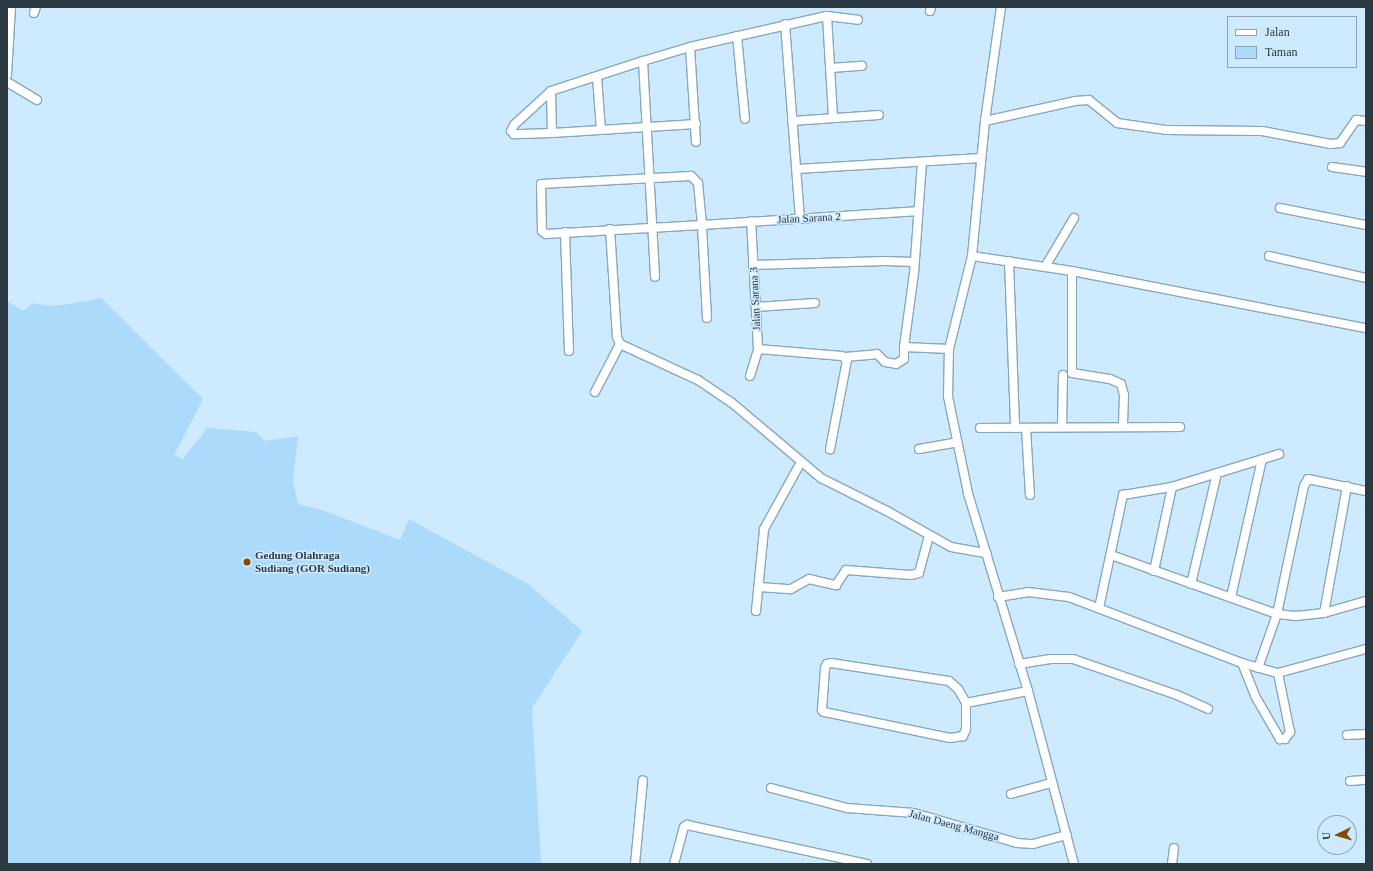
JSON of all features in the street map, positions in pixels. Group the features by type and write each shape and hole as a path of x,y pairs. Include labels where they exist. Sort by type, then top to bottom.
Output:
{"street":[{"path":"7,75 11,7"},
{"path":"1001,7 985,121 972,256 949,349 948,396 957,442 986,553 998,597 1028,691 1051,783 1074,864"},
{"path":"827,16 833,118"},
{"path":"696,124 552,133 514,134 511,131 514,125 551,91 690,47 785,24 827,16 858,20"},
{"path":"785,24 800,218"},
{"path":"737,36 745,119"},
{"path":"690,47 696,142"},
{"path":"643,62 654,228 655,277"},
{"path":"830,68 862,66"},
{"path":"597,77 601,130"},
{"path":"7,82 37,100"},
{"path":"551,91 552,133"},
{"path":"985,121 1075,101 1089,100 1117,122 1166,130 1262,131 1331,144 1340,143 1356,120 1366,121"},
{"path":"792,122 879,115"},
{"path":"797,169 981,158"},
{"path":"758,349 845,358 877,354 885,362 896,364 904,359 904,347 914,262 916,211 922,162"},
{"path":"1332,167 1366,172"},
{"path":"650,176 686,175 696,180 702,225 707,318"},
{"name":"Jalan Sarana 2","path":"650,176 541,184 542,231 546,234 916,211"},
{"path":"1280,208 1366,225"},
{"path":"1046,267 1074,218"},
{"name":"Jalan Sarana 3","path":"750,376 758,349 751,221"},
{"path":"610,229 617,338 620,344 698,380 731,402 821,478 887,511 950,547 986,553"},
{"path":"565,232 569,351"},
{"path":"972,256 1072,271 1366,328"},
{"path":"1270,256 1366,278"},
{"path":"753,265 885,261 914,262"},
{"path":"1009,261 1015,428"},
{"path":"1072,271 1072,373 1110,379 1121,384 1124,395 1123,427"},
{"path":"756,307 815,304"},
{"path":"595,392 620,344"},
{"path":"904,347 949,349"},
{"path":"830,449 846,362 845,358"},
{"path":"1062,427 1063,375"},
{"path":"980,428 1180,426"},
{"path":"1026,428 1030,495"},
{"path":"919,449 957,442"},
{"path":"1099,608 1123,495 1172,487 1279,454"},
{"path":"1231,597 1262,460"},
{"path":"756,611 764,529 802,462"},
{"path":"1191,584 1217,473"},
{"path":"1258,668 1277,614 1304,486 1308,479 1312,478 1366,491"},
{"path":"1324,613 1347,486"},
{"path":"1154,570 1172,487"},
{"path":"758,587 791,589 809,580 836,585 846,570 911,575 919,573 929,535"},
{"path":"1111,556 1277,614 1296,616 1324,613 1366,601"},
{"path":"998,597 1028,592 1050,594 1099,608 1242,663 1278,673 1365,652"},
{"path":"1019,664 1051,659 1073,659 1177,695 1208,709"},
{"path":"831,663 949,681 958,689 966,703 966,728 963,736 957,739 824,712 822,710 826,666 831,663"},
{"path":"1242,663 1259,702 1280,739 1285,739 1290,732 1278,673"},
{"path":"966,703 1028,691"},
{"path":"1347,735 1366,734"},
{"path":"636,864 643,780"},
{"path":"1350,781 1366,780"},
{"path":"1011,794 1051,783"},
{"name":"Jalan Daeng Mangga","path":"771,788 847,808 914,813 1017,843 1033,844 1067,835"},
{"path":"674,864 684,827 687,825 867,864"},
{"path":"1172,864 1174,848"}],"green space":[{"name":"Gedung Olahraga Sudiang (GOR Sudiang)","path":"101,298 203,399 174,455 183,459 207,428 256,432 265,441 298,436 293,481 298,504 325,511 400,540 409,519 528,584 582,631 532,708 541,864 7,864 7,301 23,311 33,303 49,306 70,304"}],"place":[{"name":"Gedung Olahraga Sudiang (GOR Sudiang)","path":"247,562"}]}
